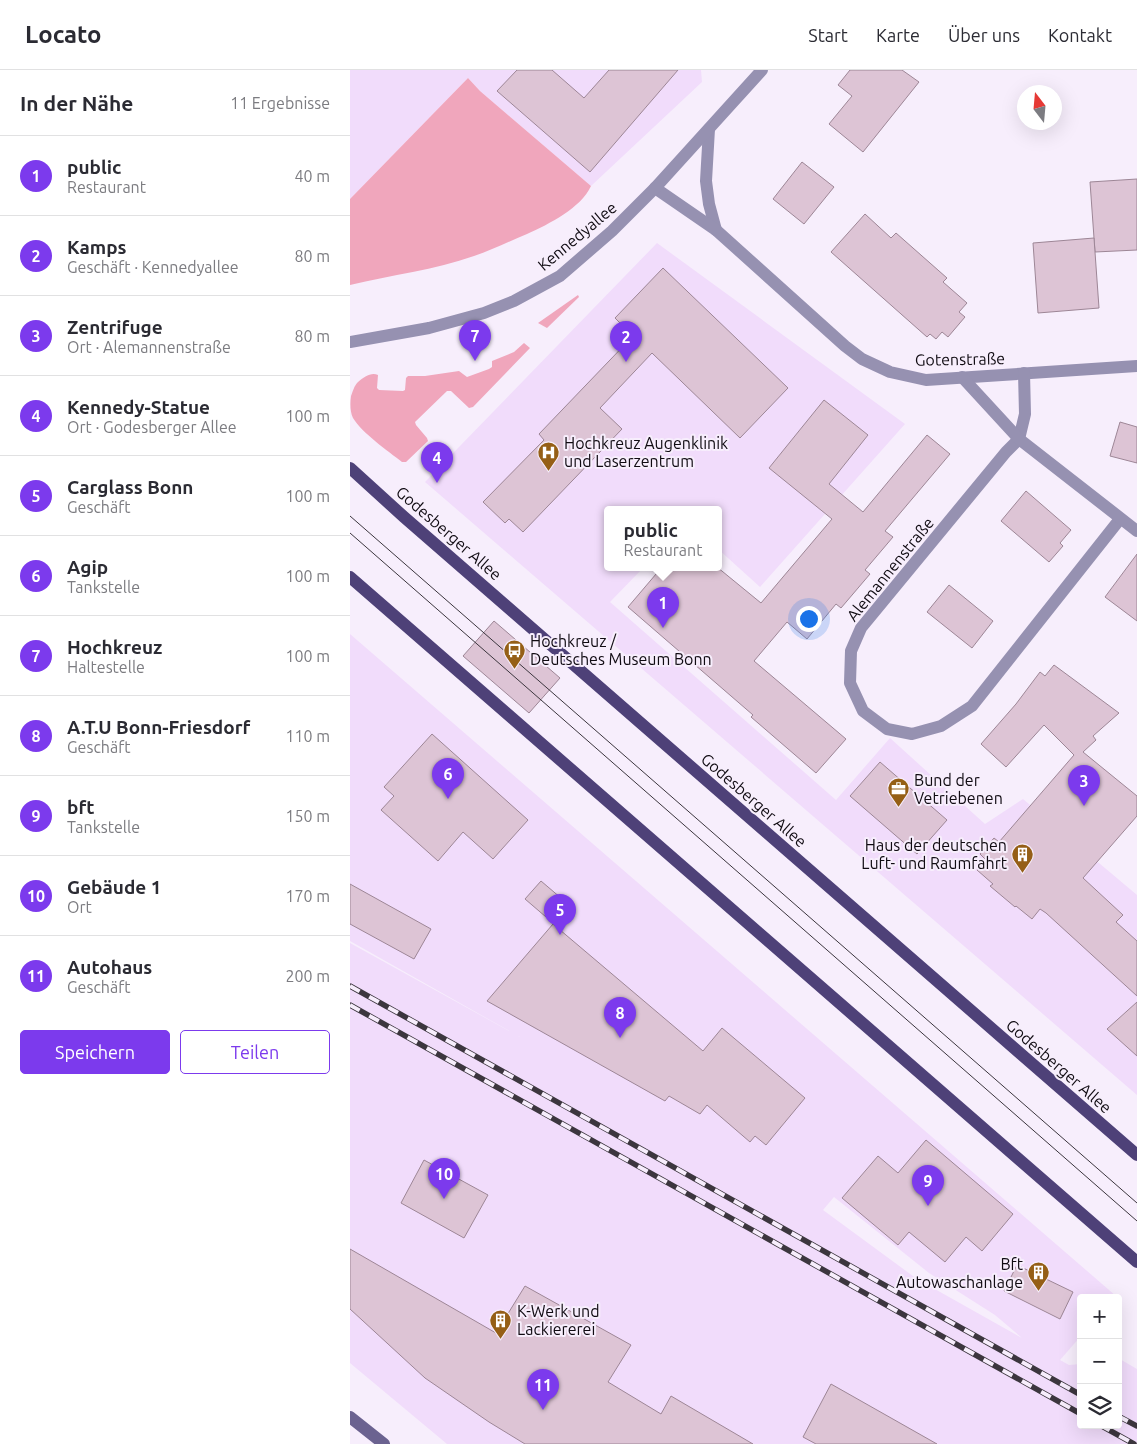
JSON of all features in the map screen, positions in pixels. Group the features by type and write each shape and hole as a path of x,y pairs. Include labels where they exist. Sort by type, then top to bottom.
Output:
{"main road":[{"name":"Godesberger Allee","path":"350,468 1137,1155"},
{"path":"350,577 1137,1262"},
{"path":"350,1417 384,1444"}],"street":[{"name":"Kennedyallee","path":"350,354 355,341 429,328 484,313 514,301 560,276 612,231 655,188 761,70"},
{"path":"710,129 706,182 709,204 716,230"},
{"name":"Gotenstraße","path":"655,188 716,230 845,346 862,359 890,372 926,380 1137,366"},
{"path":"1019,439 1026,414 1024,374"},
{"path":"962,377 1019,439 1137,531"},
{"name":"Alemannenstraße","path":"1019,439 861,628 851,651 850,683 863,711 887,729 912,734 941,726 972,706 1120,519"}],"shaded area":[{"path":"350,70 701,70 702,82 591,186 480,91 468,78 350,199"},
{"path":"468,78 480,91 591,186 580,201 563,215 536,230 487,251 444,265 350,285 350,199"},
{"path":"657,243 905,424 760,587 722,553 722,506 604,506 604,571 640,571 610,602 836,800 890,738 985,824 1023,799 1137,895 1137,1095 425,482"},
{"path":"578,295 579,297 547,328 538,323"},
{"path":"524,343 530,348 473,407 469,408 451,391 447,391 415,422 428,441 406,462 402,462 376,442 362,430 353,418 350,407 351,396 357,384 363,378 373,374 378,375 377,388 379,390 403,391 405,390 406,378 408,376 425,376 459,371 467,377 489,369 492,367 492,361 514,352"},
{"path":"350,634 1114,1294 1077,1294 1077,1341 1060,1360 1069,1365 1077,1364 1077,1429 1122,1429 1122,1360 1137,1369 1137,1444 447,1444 350,1363 350,943 520,1037 350,941","holes":["834,1197 929,1273 995,1315 1022,1338 917,1279 823,1210"]}],"building":[{"path":"517,70 552,70 584,98 609,70 678,70 590,172 497,91"},
{"path":"850,70 902,70 919,82 863,152 829,124 852,96 838,85"},
{"path":"802,162 834,187 804,224 773,199"},
{"path":"1137,179 1137,250 1095,252 1090,182"},
{"path":"865,214 891,238 896,233 947,278 943,282 967,303 959,312 965,317 948,337 942,332 936,339 930,334 927,337 831,252"},
{"path":"1094,238 1099,308 1038,313 1033,243"},
{"path":"663,268 788,388 740,438 652,353 600,408 622,429 523,532 509,519 505,523 483,502 544,440 539,434 633,336 615,318"},
{"path":"824,400 868,435 829,484 863,512 927,435 950,454 885,531 893,537 865,570 870,574 841,608 836,604 807,639 787,622 754,661 846,739 816,773 751,717 753,715 628,607 659,571 722,571 761,603 832,519 769,468"},
{"path":"1120,422 1137,427 1137,463 1110,456"},
{"path":"1026,491 1071,530 1060,543 1063,546 1049,562 1001,521"},
{"path":"1137,554 1137,621 1105,597"},
{"path":"949,585 993,621 972,648 927,612"},
{"path":"494,621 560,678 529,713 463,656"},
{"path":"1054,665 1119,713 1093,736 1096,740 1083,752 1137,796 1137,816 1083,878 1123,915 1116,922 1137,941 1137,996 1046,913 1040,909 1032,919 990,886 993,884 977,870 986,860 980,854 994,838 999,842 1074,755 1044,725 1006,767 981,744 1016,704 1040,672 1045,676"},
{"path":"432,734 528,820 493,859 463,832 438,861 381,810 394,796 384,787"},
{"name":"Bund der Vetriebenen","path":"880,762 947,820 917,854 850,796"},
{"path":"541,881 568,904 553,923 525,899"},
{"path":"350,884 431,929 414,959 350,924"},
{"path":"553,924 703,1051 722,1028 805,1098 766,1145 755,1136 750,1142 707,1105 700,1114 669,1096 665,1101 487,1001"},
{"path":"1137,1002 1137,1056 1107,1029"},
{"path":"926,1140 1013,1214 982,1251 966,1237 945,1262 909,1232 898,1245 842,1198 878,1156 898,1173"},
{"path":"424,1160 488,1195 464,1238 401,1203"},
{"name":"K-Werk und Lackiererei","path":"350,1249 496,1333 525,1286 631,1345 608,1382 661,1414 671,1396 753,1444 525,1444 425,1378 350,1309"},
{"name":"Bft Autowaschanlage","path":"1017,1265 1073,1292 1060,1319 1004,1291"},
{"path":"831,1384 937,1444 816,1444 803,1437"}],"tram line":[{"path":"350,516 1137,1203"},
{"path":"350,533 1137,1221"}],"railway":[{"path":"350,986 1077,1393"},
{"path":"350,1005 1077,1412"},
{"path":"1122,1418 1137,1426"},
{"path":"1107,1429 1134,1444"}],"place":[{"name":"Hochkreuz","path":"475,361"},
{"name":"Kamps","path":"626,362"},
{"name":"Hochkreuz Augenklinik und Laserzentrum","path":"548,471"},
{"name":"Kennedy-Statue","path":"437,483"},
{"name":"public","path":"663,628"},
{"name":"Hochkreuz / Deutsches Museum Bonn","path":"514,669"},
{"name":"Agip","path":"448,799"},
{"name":"Zentrifuge","path":"1084,806"},
{"name":"Bund der Vetriebenen","path":"898,808"},
{"name":"Haus der deutschen Luft- und Raumfahrt","path":"1023,873"},
{"name":"Carglass Bonn","path":"560,935"},
{"name":"A.T.U Bonn-Friesdorf","path":"620,1038"},
{"name":"Gebäude 1","path":"444,1199"},
{"name":"bft","path":"928,1206"},
{"name":"Bft Autowaschanlage","path":"1039,1292"},
{"name":"K-Werk und Lackiererei","path":"501,1339"},
{"name":"Autohaus","path":"543,1410"}]}
